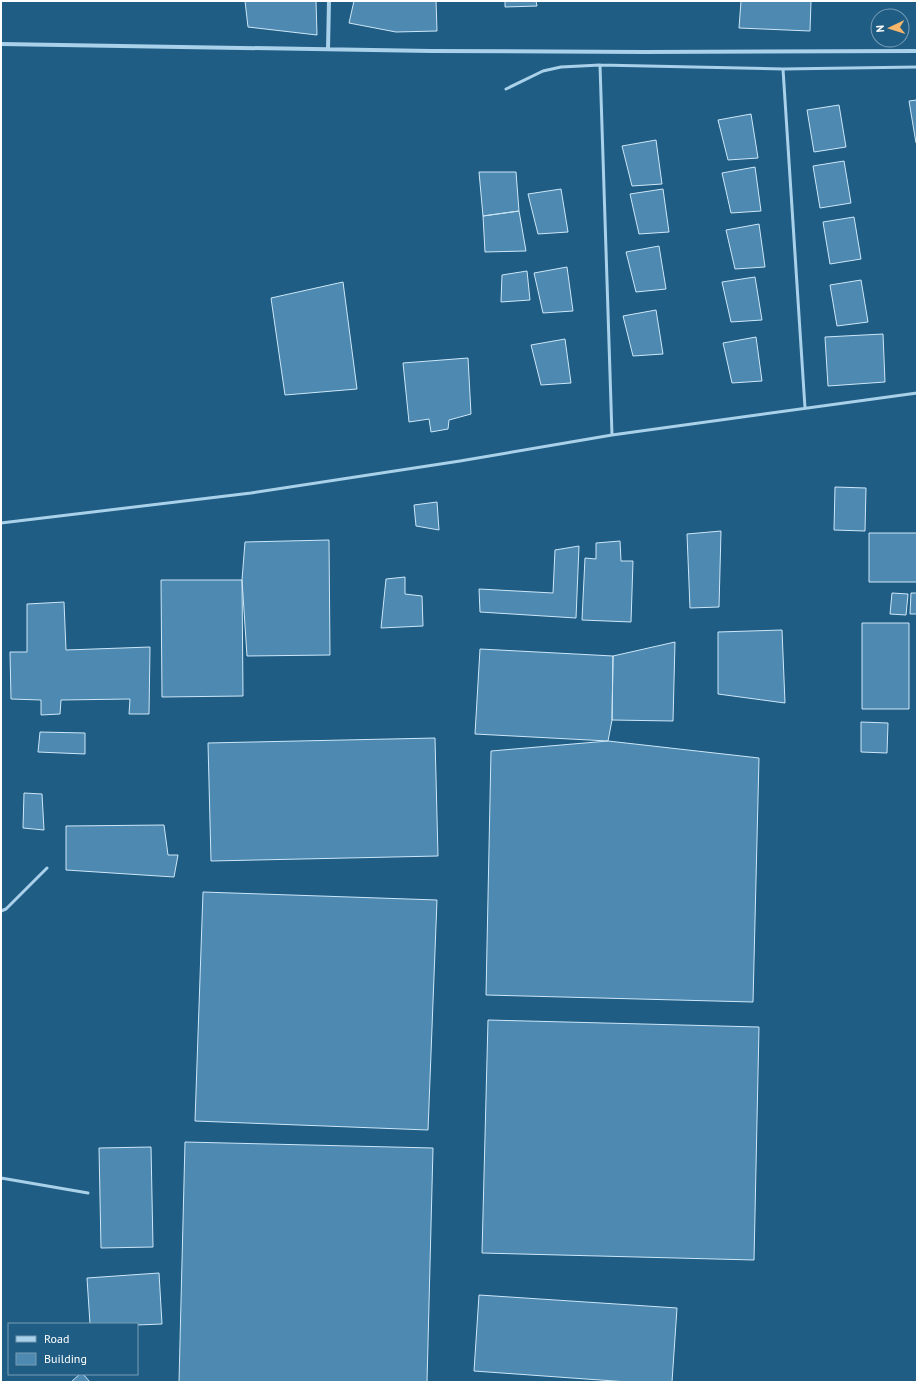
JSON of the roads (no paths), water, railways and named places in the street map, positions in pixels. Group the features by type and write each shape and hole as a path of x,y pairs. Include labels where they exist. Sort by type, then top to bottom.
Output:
{"street":[{"path":"328,49 329,1"},
{"path":"1,44 94,47 432,51 917,51"}],"lane":[{"path":"600,66 612,435"},
{"path":"506,89 543,71 561,67 600,66 783,69 917,67"},
{"path":"783,69 805,408"},
{"path":"1,522 259,491 460,461 612,435 917,393"},
{"path":"1,911 6,909 47,868"},
{"path":"1,1178 88,1193"}]}
